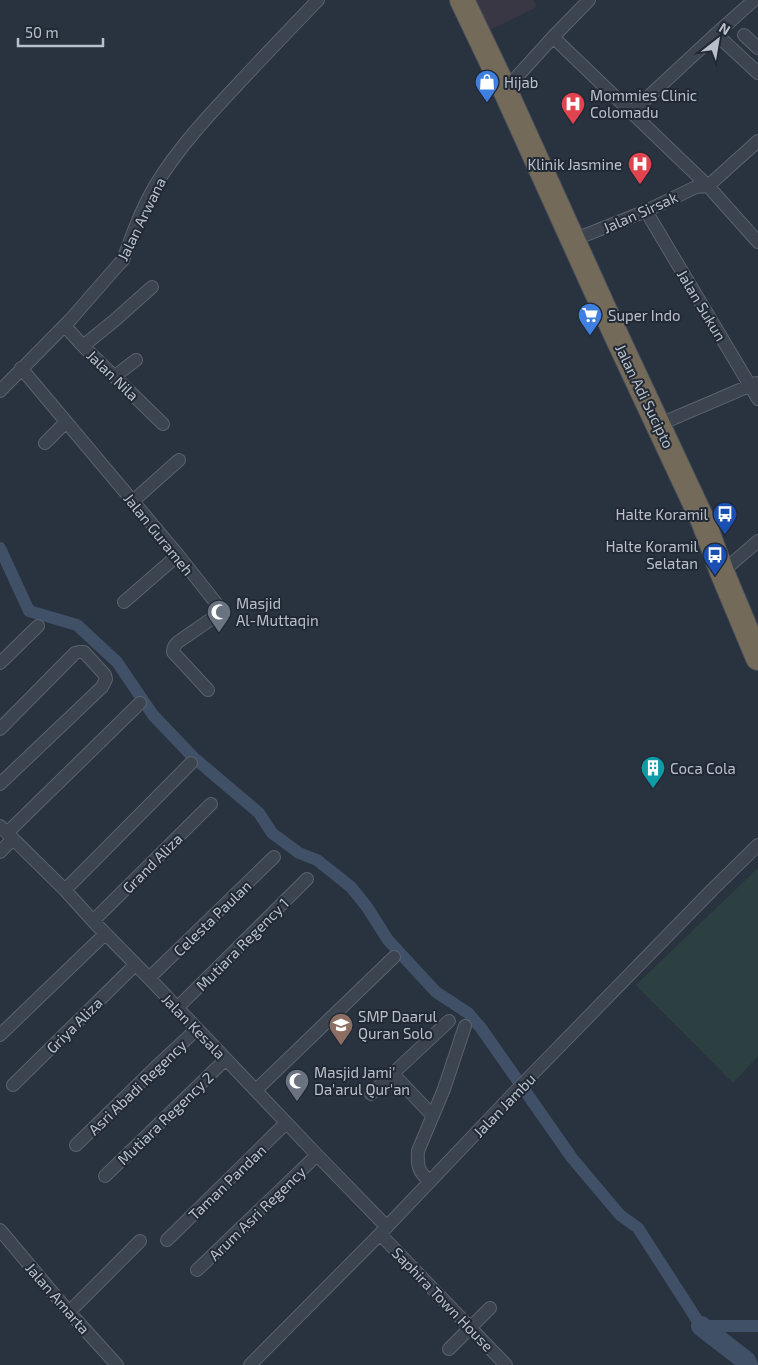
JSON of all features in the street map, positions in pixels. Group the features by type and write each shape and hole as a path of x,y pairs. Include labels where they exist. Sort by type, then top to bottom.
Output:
{"highway":[{"name":"Jalan Adi Sucipto","path":"462,0 704,523 758,658"}],"street":[{"name":"Jalan Arwana","path":"0,391 65,326 122,260 142,210 155,187 187,140 209,114 318,0"},
{"path":"505,90 589,0"},
{"path":"632,112 754,0"},
{"path":"716,34 758,73"},
{"path":"744,35 758,48"},
{"path":"553,37 708,186 758,242"},
{"path":"708,186 758,141"},
{"name":"Jalan Sirsak","path":"573,240 646,211 696,187 708,186"},
{"name":"Jalan Sukun","path":"646,211 754,384 758,399"},
{"path":"83,346 152,287"},
{"name":"Jalan Nila","path":"65,326 163,424"},
{"path":"115,376 136,360"},
{"name":"Jalan Gurameh","path":"21,368 220,608 220,612 217,615 178,642 173,649 173,652 208,690"},
{"path":"658,425 754,384"},
{"path":"45,443 66,422"},
{"path":"132,501 179,460"},
{"path":"722,572 758,541"},
{"path":"124,602 178,555"},
{"path":"0,663 38,626"},
{"path":"0,729 75,654 84,652 106,675 102,688 0,784"},
{"path":"0,852 7,833 140,704"},
{"path":"65,890 191,763"},
{"name":"Grand Aliza","path":"93,922 212,804"},
{"name":"Jalan Kesala","path":"7,833 65,890 93,922 256,1090 384,1230"},
{"name":"Jalan Jambu","path":"250,1365 384,1230 514,1093 758,845"},
{"name":"Celesta Paulan","path":"149,978 274,858"},
{"name":"Mutiara Regency 1","path":"177,1008 307,879"},
{"path":"0,1035 105,934"},
{"path":"256,1090 394,957"},
{"name":"Griya Aliza","path":"13,1086 136,965"},
{"path":"371,1094 449,1022"},
{"path":"430,1181 419,1168 417,1160 418,1151 444,1089 465,1026"},
{"name":"Asri Abadi Regency","path":"76,1145 197,1029"},
{"name":"Mutiara Regency 2","path":"105,1176 226,1059"},
{"path":"393,1074 433,1116"},
{"name":"Taman Pandan","path":"167,1240 286,1123"},
{"name":"Arum Asri Regency","path":"197,1270 317,1156"},
{"name":"Jalan Amarta","path":"0,1230 69,1312 117,1365"},
{"name":"Saphira Town House","path":"384,1230 506,1365"},
{"path":"69,1312 140,1241"},
{"path":"449,1349 490,1308"}],"shaded area":[{"path":"472,0 533,0 537,7 486,32"}],"green space":[{"path":"758,868 758,1056 733,1083 636,985"}],"waterway":[{"path":"0,548 29,611 77,625 117,662 153,715 193,757 259,813 272,833 299,853 317,860 351,887 367,907 388,940 436,992 468,1013 481,1028 572,1158 620,1215 638,1228 701,1326 758,1326"},
{"path":"701,1326 746,1361 748,1365"}],"place":[{"name":"Hijab","path":"487,103"},
{"name":"Mommies Clinic Colomadu","path":"573,125"},
{"name":"Klinik Jasmine","path":"640,185"},
{"name":"Super Indo","path":"590,336"},
{"name":"Halte Koramil","path":"725,535"},
{"name":"Halte Koramil Selatan","path":"715,576"},
{"name":"Masjid Al-Muttaqin","path":"219,633"},
{"name":"Coca Cola","path":"653,789"},
{"name":"SMP Daarul Quran Solo","path":"341,1046"},
{"name":"Masjid Jami' Da'arul Qur'an","path":"297,1102"}]}
